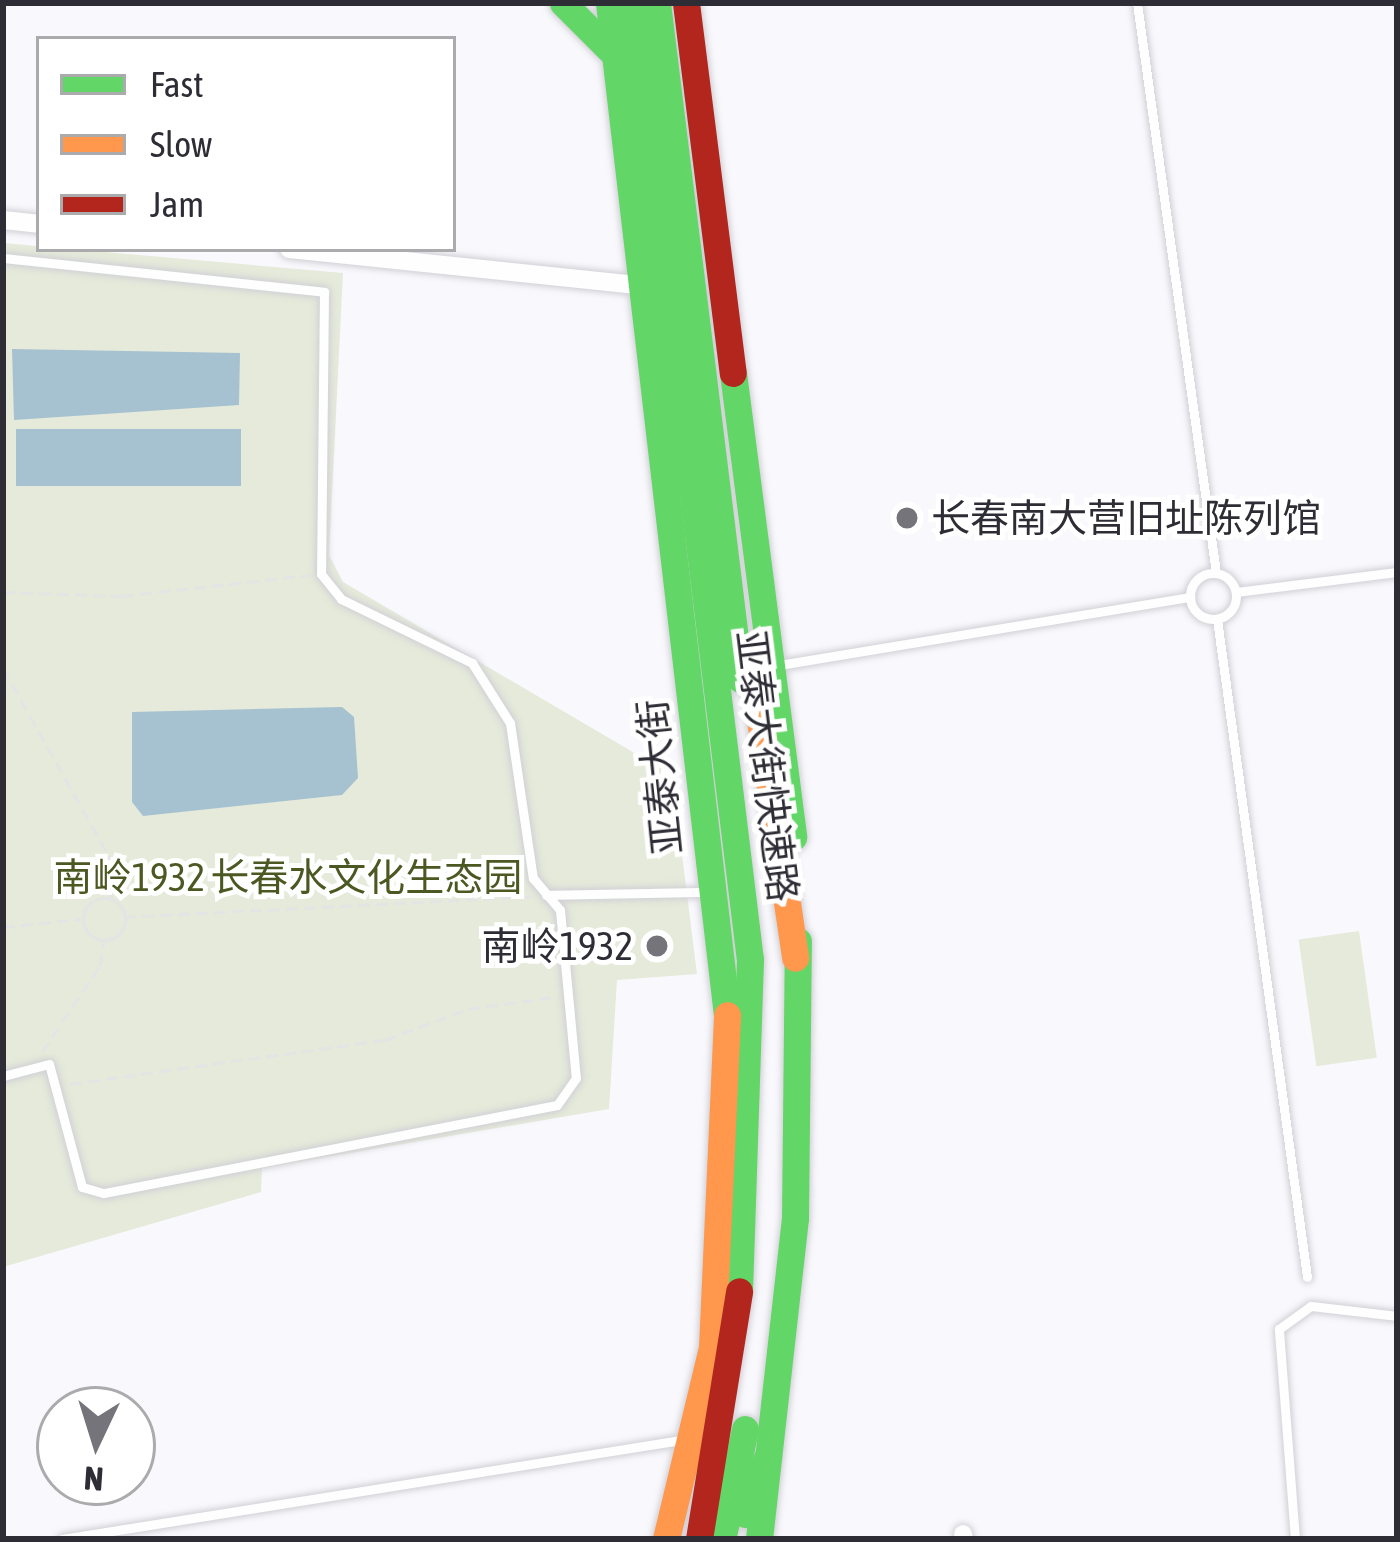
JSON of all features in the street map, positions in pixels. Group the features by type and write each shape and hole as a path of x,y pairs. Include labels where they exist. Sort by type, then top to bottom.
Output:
{"main road":[{"path":"563,3 613,56"},
{"name":"亚泰大街","path":"608,3 730,1038 728,1189 698,1437 666,1539"},
{"name":"亚泰大街快速路","path":"633,3 684,328 772,960 775,1131 762,1313 722,1539"},
{"name":"亚泰大街快速路","path":"657,3 684,328"},
{"path":"686,3 800,904 795,958 796,1202 759,1539"},
{"path":"692,50 713,3"},
{"path":"724,631 795,958"},
{"path":"724,631 732,881 730,1038"},
{"name":"亚泰大街快速路","path":"699,1539 741,1305 754,1105 746,876 724,631"},
{"path":"685,1539 698,1437"},
{"path":"737,1539 768,1455"}],"street":[{"path":"3,220 36,224"},
{"path":"319,252 640,285"}],"lane":[{"path":"1137,3 1216,573 1236,592"},
{"path":"3,258 324,292 321,574 341,599 439,640 494,692 546,895 560,910 575,1089 557,1105 104,1193 82,1187 61,1085 38,1060 3,1076"},
{"path":"1216,619 1236,592 1397,572"},
{"path":"768,667 1190,597 1216,573"},
{"path":"1190,597 1216,619 1307,1277"},
{"path":"546,895 711,892"},
{"path":"1295,1539 1279,1329 1310,1306 1397,1316"},
{"path":"62,1539 698,1437"}],"path":[{"path":"3,592 122,596 321,574"},
{"path":"3,668 110,858 111,900 124,917"},
{"path":"38,1060 100,966 104,940 124,917 546,895"},
{"path":"83,919 92,902 111,900"},
{"path":"3,927 83,919"},
{"path":"83,919 104,940"},
{"path":"61,1085 385,1040 468,1009 568,996"}],"green space":[{"name":"南岭1932 长春水文化生态园","path":"3,243 36,246 36,252 105,252 343,273 329,555 343,582 672,775 697,974 617,980 609,1109 262,1168 261,1192 3,1267"},
{"path":"1359,931 1377,1058 1316,1066 1299,939"}],"water":[{"path":"12,349 240,353 239,405 14,420"},
{"path":"16,429 241,429 241,486 16,486"},
{"path":"342,707 354,717 358,778 342,795 143,816 132,802 132,712"}],"traffic: fast":[{"path":"563,3 610,50"},
{"path":"609,3 727,1015"},
{"path":"633,3 750,960 739,1291"},
{"path":"657,3 740,679"},
{"path":"733,373 793,837"},
{"path":"759,1539 795,1218 798,941"},
{"path":"724,1531 745,1429"},
{"path":"745,1514 768,1455"}],"traffic: slow":[{"path":"750,652 795,958"},
{"path":"666,1539 712,1347 727,1015"}],"traffic: jam":[{"path":"686,3 733,373"},
{"path":"699,1539 739,1291"}],"place":[{"name":"长春南大营旧址陈列馆","path":"907,518"},
{"name":"南岭1932","path":"657,946"}]}
